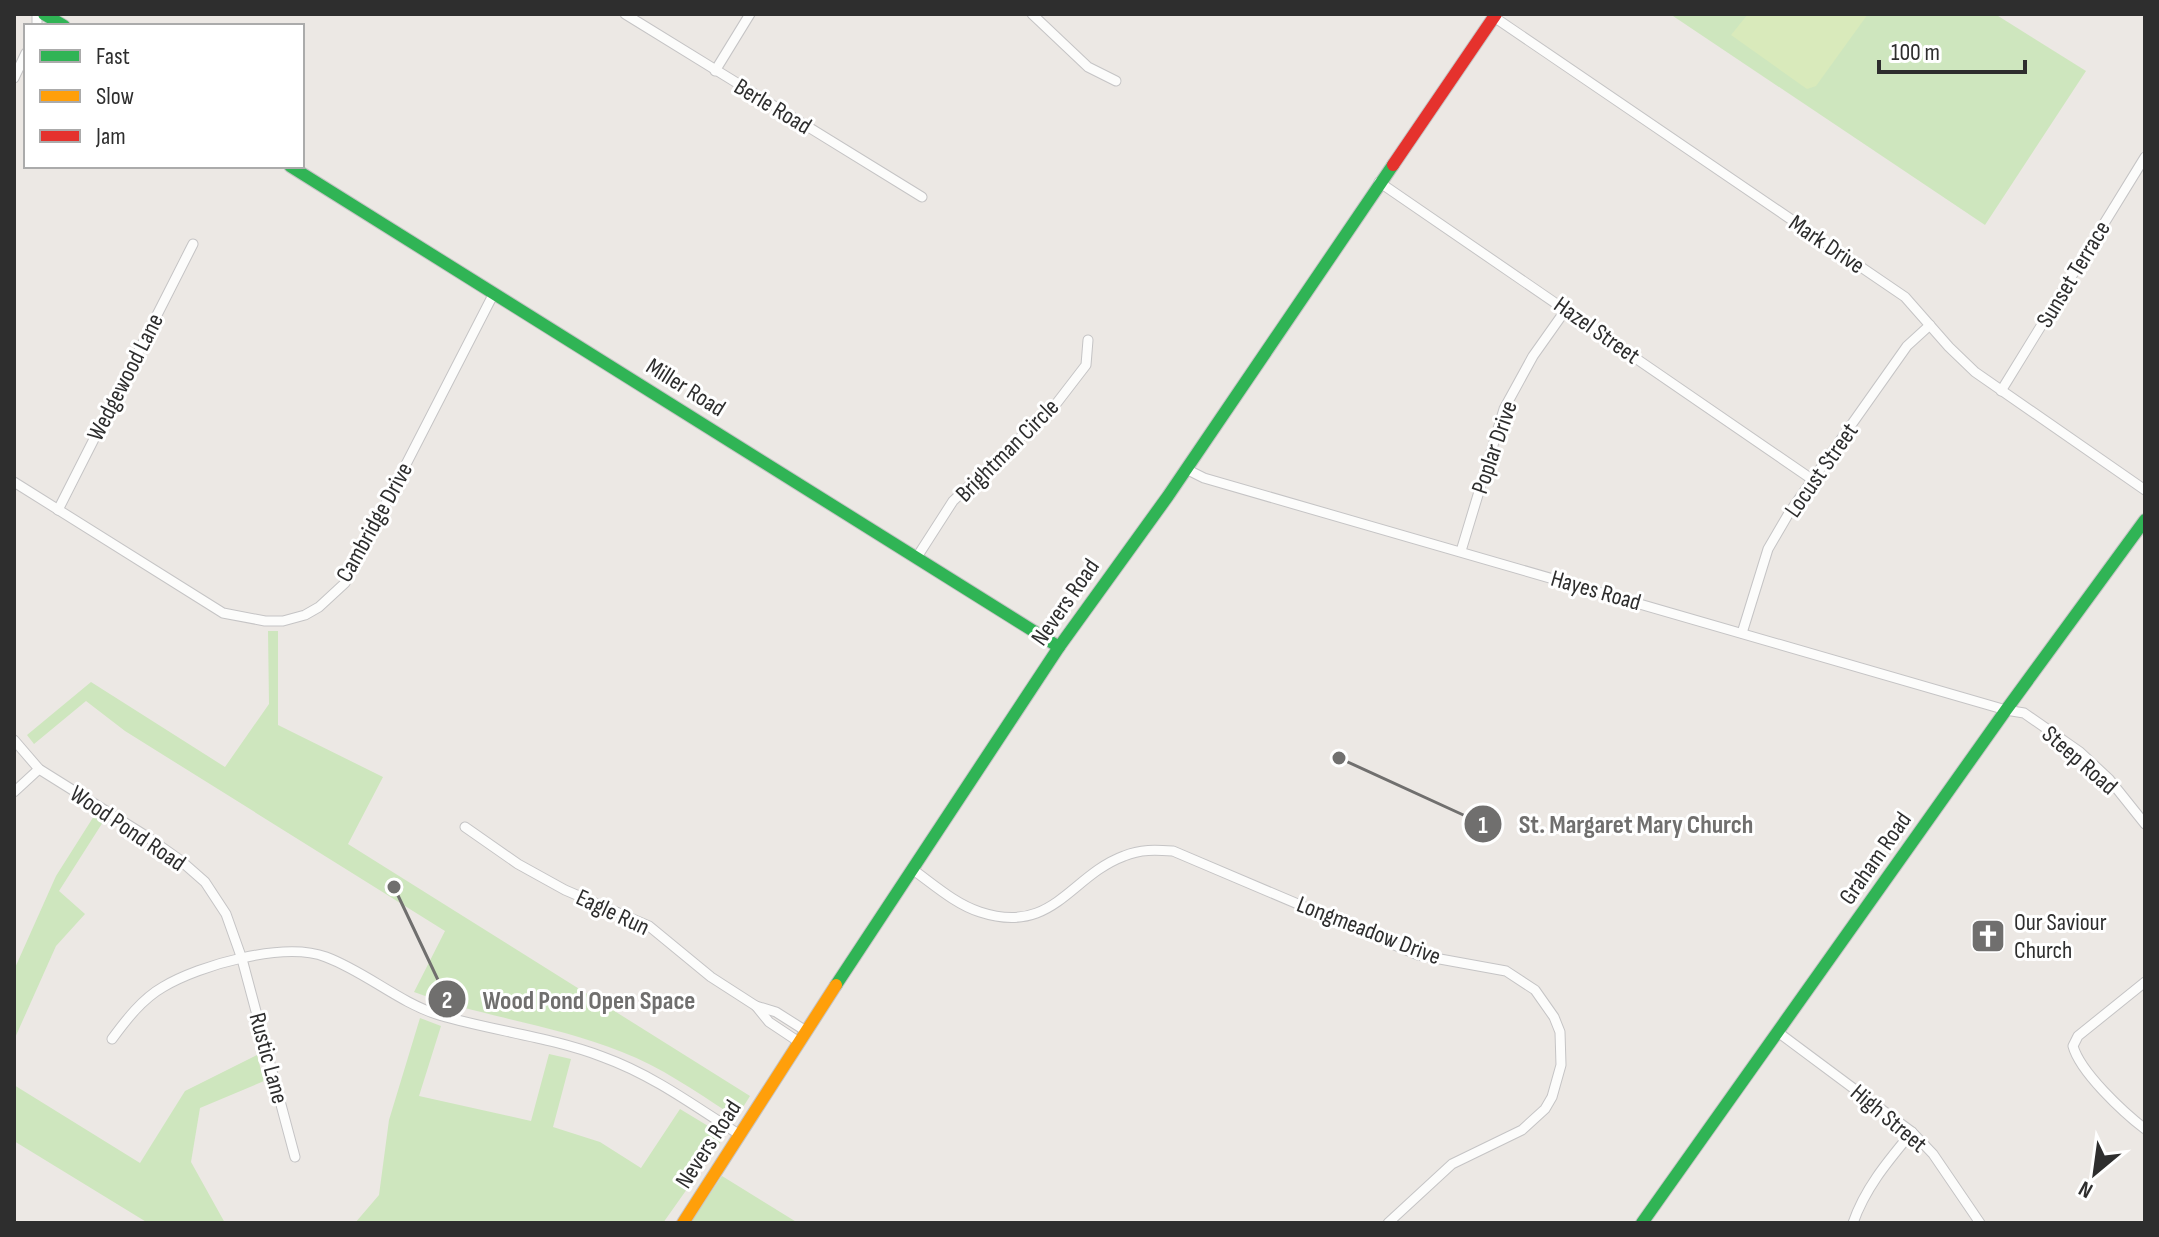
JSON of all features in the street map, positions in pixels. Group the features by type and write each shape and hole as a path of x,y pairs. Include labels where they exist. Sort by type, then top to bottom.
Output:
{"street":[{"name":"Berle Road","path":"625,14 922,197"},
{"path":"715,71 750,14"},
{"path":"1032,14 1079,60 1116,81"},
{"name":"Nevers Road","path":"683,1223 1059,647 1186,469 1495,16"},
{"name":"Mark Drive","path":"1495,16 1905,297 1949,347 2001,391 2145,490"},
{"path":"14,78 24,57"},
{"name":"Sunset Terrace","path":"2001,391 2145,157"},
{"name":"Miller Road","path":"293,168 1059,647"},
{"name":"Hazel Street","path":"1379,182 1567,308 1813,480"},
{"name":"Wedgewood Lane","path":"58,510 193,244"},
{"name":"Cambridge Drive","path":"14,482 223,613 265,621 283,621 305,615 319,607 345,583 493,295"},
{"name":"Poplar Drive","path":"1461,551 1504,409 1533,356 1567,308"},
{"name":"Locust Street","path":"1742,633 1768,549 1907,346 1930,325"},
{"name":"Brightman Circle","path":"917,557 953,501 1064,394 1086,365 1088,340"},
{"name":"Hayes Road","path":"1186,469 1204,478 2006,710"},
{"name":"Graham Road","path":"1642,1223 2006,710 2145,520"},
{"name":"Steep Road","path":"2006,710 2024,713 2080,752 2109,779 2145,824"},
{"name":"Wood Pond Road","path":"14,740 39,769 146,836 205,882 226,914 242,959"},
{"path":"14,792 39,769"},
{"name":"Eagle Run","path":"465,827 508,858 565,890 649,926 711,977 756,1006 776,1012 802,1037"},
{"name":"Longmeadow Drive","path":"912,869 961,903 980,912 1014,917 1047,909 1122,856 1139,851 1173,851 1418,955 1506,971 1520,979 1545,1002 1560,1032 1561,1065 1552,1097 1535,1120 1522,1130 1452,1164 1388,1223"},
{"path":"112,1039 161,987 195,972 286,951 324,956 427,1011 564,1045 633,1069 740,1135"},
{"name":"Rustic Lane","path":"242,959 295,1157"},
{"path":"2145,982 2078,1036 2073,1046 2076,1058 2145,1129"},
{"name":"High Street","path":"1779,1033 1912,1132 1933,1154 1980,1223"},
{"path":"1853,1223 1860,1202 1880,1170 1912,1132"}],"green space":[{"path":"1670,14 1995,14 2086,71 1985,225"},
{"path":"1748,14 1868,14 1816,86 1807,89 1731,35"},
{"path":"268,631 278,631 278,725 383,777 348,844 750,1096 740,1112 729,1113 677,1080 622,1052 414,992 445,931 125,731 86,701 34,744 27,735 91,682 225,767 269,704"},
{"path":"94,816 103,822 59,891 85,914 56,946 14,1040 14,970 56,876"},
{"path":"420,1018 441,1026 419,1096 531,1121 549,1054 571,1059 553,1127 600,1142 641,1168 680,1109 718,1132 721,1141 663,1223 355,1223 379,1195 389,1120"},
{"path":"257,1055 264,1081 200,1108 191,1162 225,1223 148,1223 14,1141 14,1085 140,1163 185,1091"},
{"path":"722,1176 798,1223 690,1223"}],"traffic: fast":[{"path":"44,14 61,24"},
{"path":"836,985 1059,647 1168,496 1393,165"},
{"path":"293,168 1059,647"},
{"path":"1642,1223 2006,710 2145,520"}],"traffic: slow":[{"path":"683,1223 836,985"}],"traffic: jam":[{"path":"1393,165 1496,14"}],"place":[{"name":"St. Margaret Mary Church","path":"1339,758"},
{"name":"Wood Pond Open Space","path":"394,887"},
{"name":"Our Saviour Church","path":"1988,936"}]}
